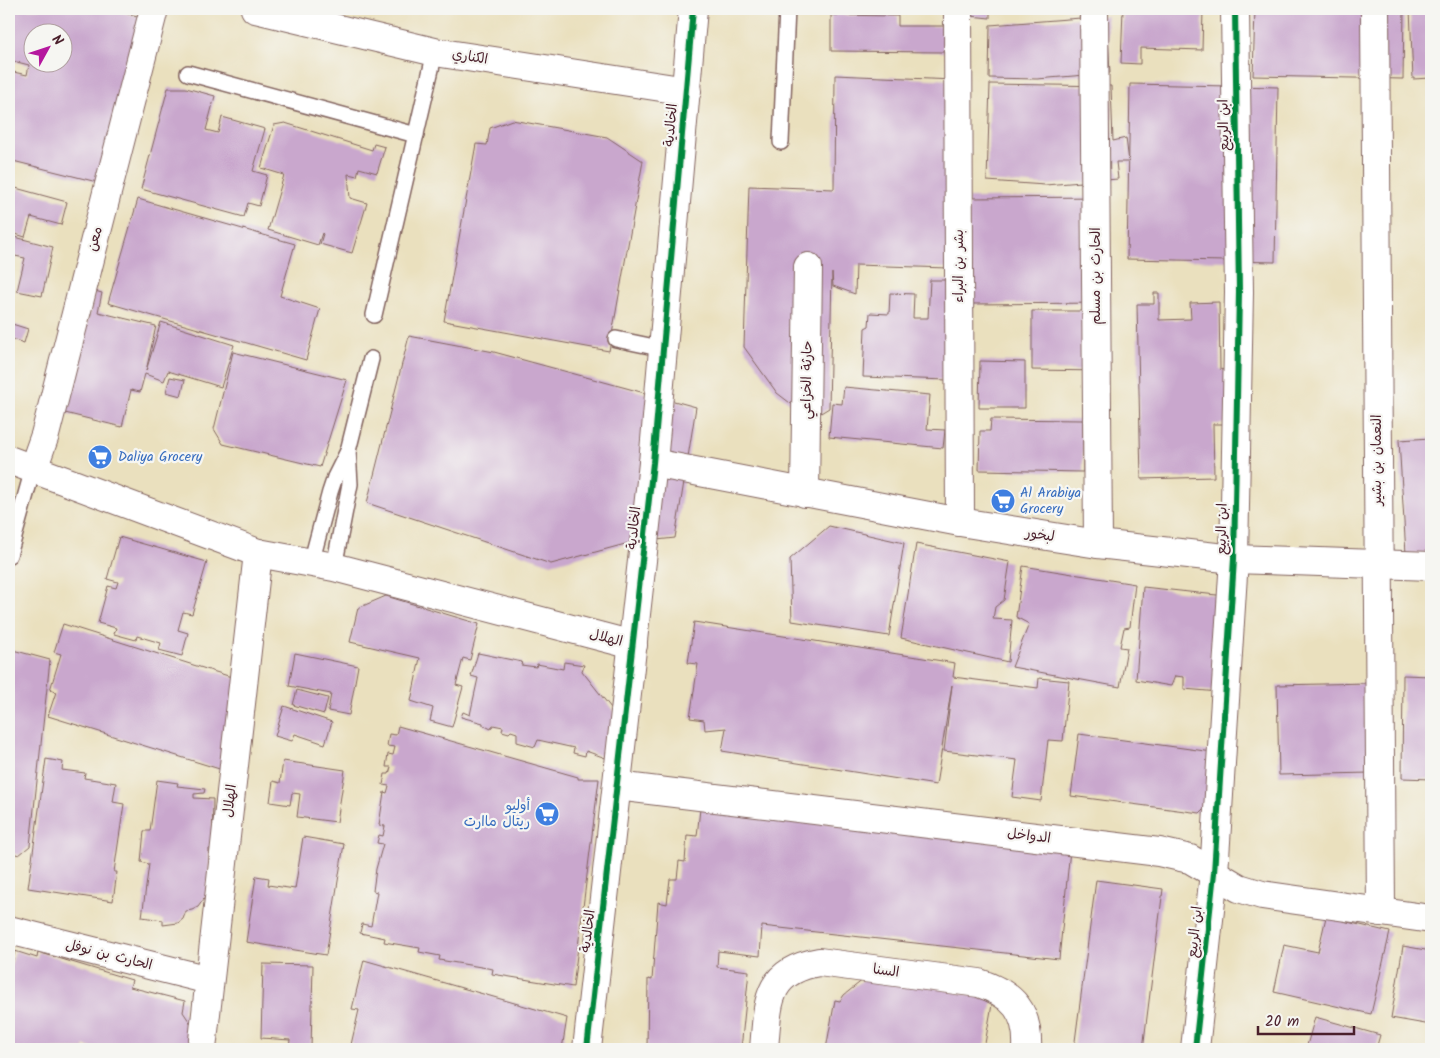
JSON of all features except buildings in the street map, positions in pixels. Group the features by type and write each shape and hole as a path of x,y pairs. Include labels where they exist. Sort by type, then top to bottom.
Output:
{"street":[{"name":"معن","path":"21,465 47,426 154,9"},
{"name":"الكناري","path":"255,9 435,52 687,91"},
{"name":"الخالدية","path":"587,1049 654,464 693,9"},
{"name":"بشر بن البراء","path":"958,9 960,522"},
{"name":"الحارث بن مسلم","path":"1094,9 1098,544"},
{"name":"ابن الربيع","path":"1195,1049 1214,873 1234,559 1239,292 1235,9"},
{"name":"النعمان بن بشير","path":"1374,9 1381,912"},
{"name":"حارثة الخزاعي","path":"805,493 808,267"},
{"name":"لبخور","path":"654,464 960,522 1098,544 1234,559 1431,566"},
{"name":"الهلال","path":"21,465 258,553 323,565 633,645"},
{"name":"الهلال","path":"202,1049 258,553"},
{"name":"الدواخل","path":"617,786 1159,852 1190,859 1239,888 1262,895 1431,919"},
{"name":"الحارث بن نوفل","path":"9,930 209,980"},
{"name":"السنا","path":"764,1049 768,1002 775,986 787,973 802,965 819,962 979,983 997,988 1012,1000 1023,1015 1028,1033 1026,1049"}],"lane":[{"path":"781,142 788,9"},
{"path":"374,315 435,52"},
{"path":"188,73 416,135"},
{"path":"616,339 664,349"},
{"path":"323,565 330,492 348,451 371,359"},
{"path":"323,565 350,484 348,451"},
{"path":"9,555 21,465"}],"cycle path":[{"path":"587,1049 653,463 693,9"},
{"path":"1195,1049 1214,873 1234,559 1239,292 1235,9"}],"place":[{"name":"Daliya Grocery","path":"100,457"},
{"name":"Al Arabiya Grocery","path":"1003,501"},
{"name":"أوليو ريتال ماارت","path":"547,814"}]}
